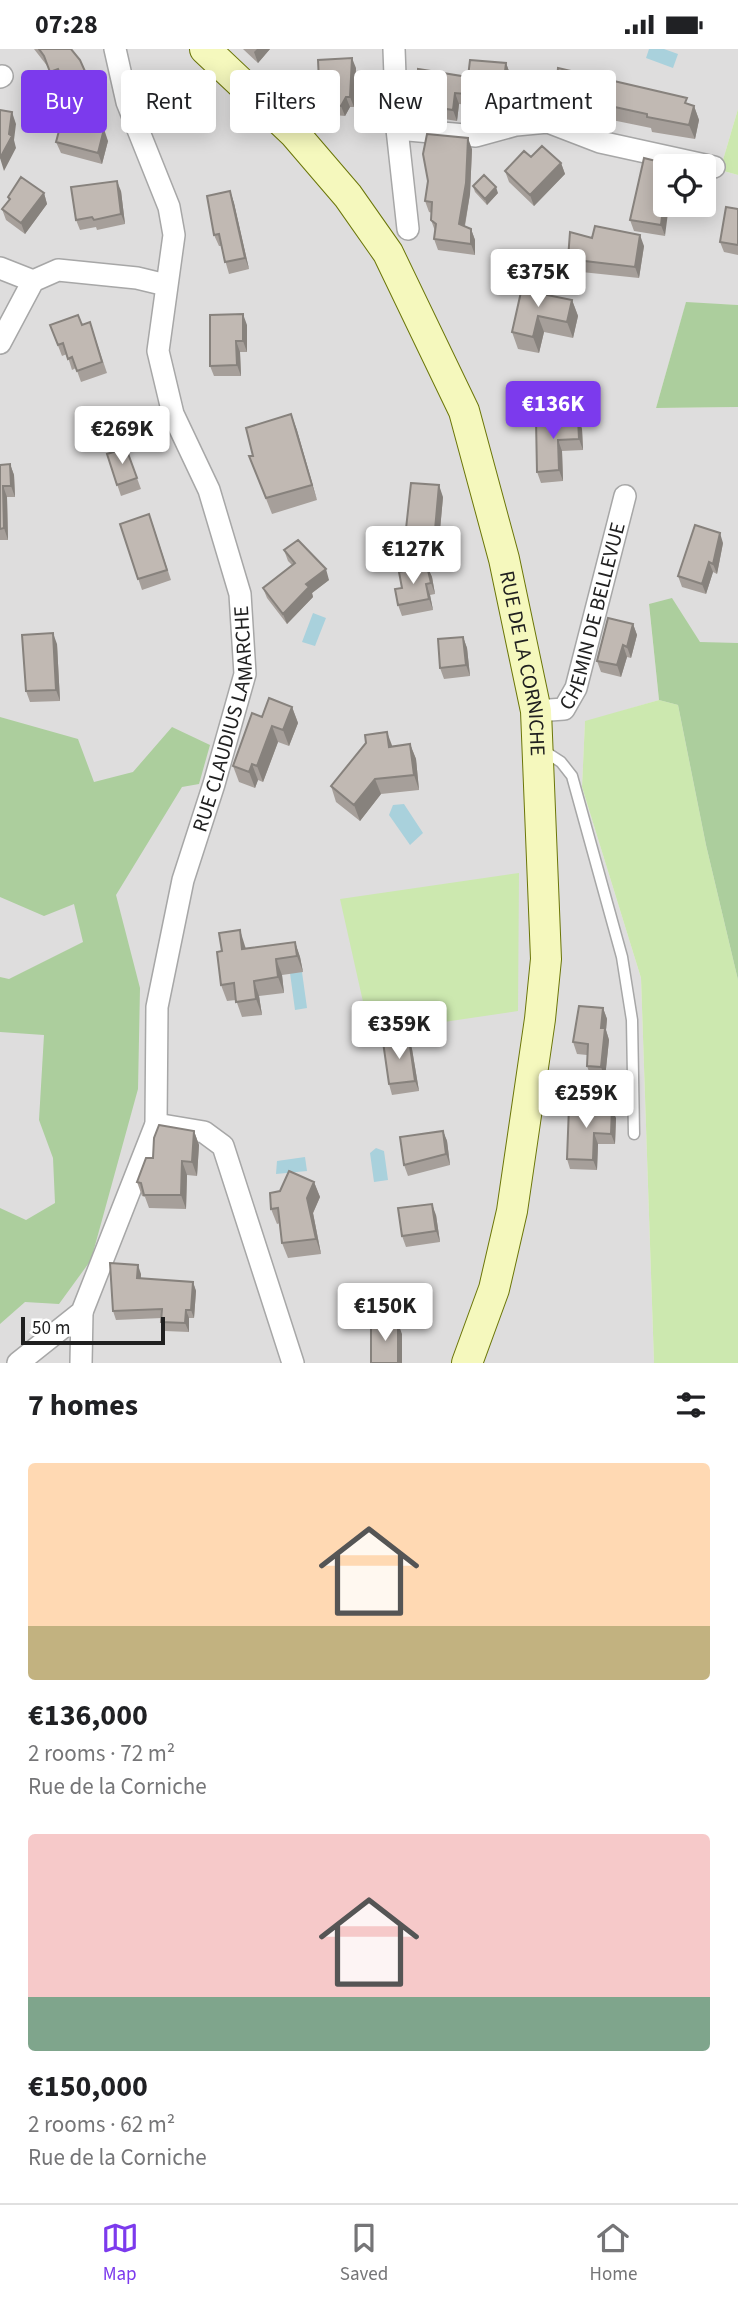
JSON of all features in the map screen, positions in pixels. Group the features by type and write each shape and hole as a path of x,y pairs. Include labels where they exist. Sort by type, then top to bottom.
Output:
{"main road":[{"name":"RUE DE LA CORNICHE","path":"205,49 294,133 348,196 388,253 464,411 504,559 536,711 546,959 540,1019 512,1211 494,1289 467,1363"}],"street":[{"name":"RUE CLAUDIUS LAMARCHE","path":"18,1363 82,1312 156,1124 157,1007 183,880 245,674 240,594 209,490 173,414 158,351 174,235 169,207 127,102 115,49"},
{"path":"394,49 395,70"},
{"path":"442,133 476,136 516,125 548,122 600,142 655,154"},
{"path":"397,133 408,229"},
{"path":"0,268 33,281"},
{"path":"0,343 33,281 58,270 137,278 166,285"},
{"name":"CHEMIN DE BELLEVUE","path":"536,711 564,709 576,688 625,496"},
{"path":"156,1124 204,1132 223,1146 293,1363"},
{"path":"81,1363 82,1312"}],"lane":[{"path":"539,747 561,762 572,776 622,957 632,1020 634,1134"}],"shaded area":[{"path":"0,49 738,49 738,109 720,170 738,175 738,305 686,303 656,408 738,407 738,643 700,643 672,599 649,605 659,700 585,722 582,787 641,978 654,1363 0,1363"}],"green space":[{"path":"738,109 738,175 720,170"},
{"path":"686,302 738,305 738,407 656,408"},
{"path":"672,598 700,642 738,643 738,980 706,845 678,705 659,700 649,604"},
{"path":"659,700 678,705 706,845 738,980 738,1363 654,1363 641,978 582,787 585,721"},
{"path":"0,717 78,739 94,782 133,772 172,727 210,745 199,784 182,787 116,895 140,988 138,1089 91,1260 59,1304 25,1302 0,1324 0,1208 26,1220 55,1203 53,1158 39,1120 44,1035 0,1032 0,977 9,979 83,942 74,904 44,916 0,897"},
{"path":"519,873 518,1011 370,1033 340,899"}],"water":[{"path":"649,49 664,49 678,54 673,68 646,58"},
{"path":"313,613 326,618 315,646 302,642"},
{"path":"404,804 423,833 410,845 389,815 393,805"},
{"path":"302,972 307,1008 295,1010 290,973"},
{"path":"376,1148 384,1151 388,1180 374,1182 370,1153"},
{"path":"305,1157 307,1171 276,1174 277,1161"}],"building":[{"path":"39,49 71,49 84,70 49,70"},
{"path":"352,58 350,97 346,97 341,106 340,70 318,70 318,60"},
{"path":"470,60 506,63 505,70 469,70"},
{"path":"447,74 461,76 461,94 455,93 453,110 447,109"},
{"path":"616,81 687,98 685,103 694,106 689,125 647,117 647,114 616,107"},
{"path":"0,110 12,112 9,134 12,136 0,158"},
{"path":"58,133 103,133 98,153 56,142"},
{"path":"427,134 468,138 466,183 459,224 471,229 471,244 434,239 436,224 431,220 432,202 425,201 428,181 423,154"},
{"path":"542,146 561,163 530,195 505,171 524,151 531,157"},
{"path":"644,158 653,160 653,217 662,217 661,225 630,220"},
{"path":"484,175 496,187 485,199 473,186"},
{"path":"21,177 44,193 21,223 2,209"},
{"path":"117,181 121,214 94,220 92,217 76,220 71,187"},
{"path":"230,191 245,258 225,262 219,234 214,235 207,196"},
{"path":"726,207 738,209 738,245 720,242"},
{"path":"595,226 640,235 635,267 568,259 570,232 592,238"},
{"path":"523,283 544,287 542,294 572,300 567,322 538,316 533,337 512,332"},
{"path":"243,314 243,341 236,341 237,365 210,366 210,315"},
{"path":"78,315 82,325 90,322 102,362 77,371 72,357 68,359 63,343 58,345 50,325"},
{"path":"291,414 312,485 266,498 249,456 253,456 246,428"},
{"path":"578,418 579,439 558,440 559,470 537,472 536,420"},
{"path":"126,448 137,478 117,485 107,454"},
{"path":"10,464 11,486 3,486 4,528 0,529 0,465"},
{"path":"411,483 439,485 434,541 405,538"},
{"path":"149,514 167,570 138,579 120,524"},
{"path":"695,525 720,533 713,564 709,562 702,584 678,576"},
{"path":"298,540 326,569 306,584 309,587 283,614 263,588 295,563 284,550"},
{"path":"427,566 431,583 426,584 429,599 398,605 395,589 402,588 399,572"},
{"path":"608,618 633,624 627,647 623,645 617,665 597,661"},
{"path":"53,633 56,690 26,691 22,635"},
{"path":"463,637 466,665 440,668 438,639"},
{"path":"269,698 292,707 283,730 272,726 257,766 252,764 249,772 233,766 252,713 262,717"},
{"path":"387,732 389,747 410,744 414,775 375,779 354,805 331,786 366,743 365,735"},
{"path":"240,930 242,949 295,942 297,956 276,959 278,977 254,981 256,999 236,1002 234,983 221,985 217,952 222,951 219,933"},
{"path":"579,1006 603,1008 601,1028 605,1028 601,1067 587,1066 588,1044 573,1042"},
{"path":"409,1039 415,1081 389,1084 383,1042"},
{"path":"569,1106 612,1108 611,1134 594,1133 593,1160 567,1159"},
{"path":"159,1125 194,1131 192,1162 182,1161 181,1195 144,1195 141,1183 137,1182 146,1158 153,1158 154,1138"},
{"path":"443,1131 446,1154 404,1165 400,1137"},
{"path":"289,1171 314,1182 307,1198 316,1239 282,1243 278,1208 271,1209 270,1193 280,1191"},
{"path":"432,1204 436,1231 402,1236 398,1208"},
{"path":"110,1263 138,1265 137,1278 193,1282 191,1310 186,1310 185,1323 161,1322 162,1309 113,1311"},
{"path":"398,1323 398,1363 371,1363 371,1324"}]}
